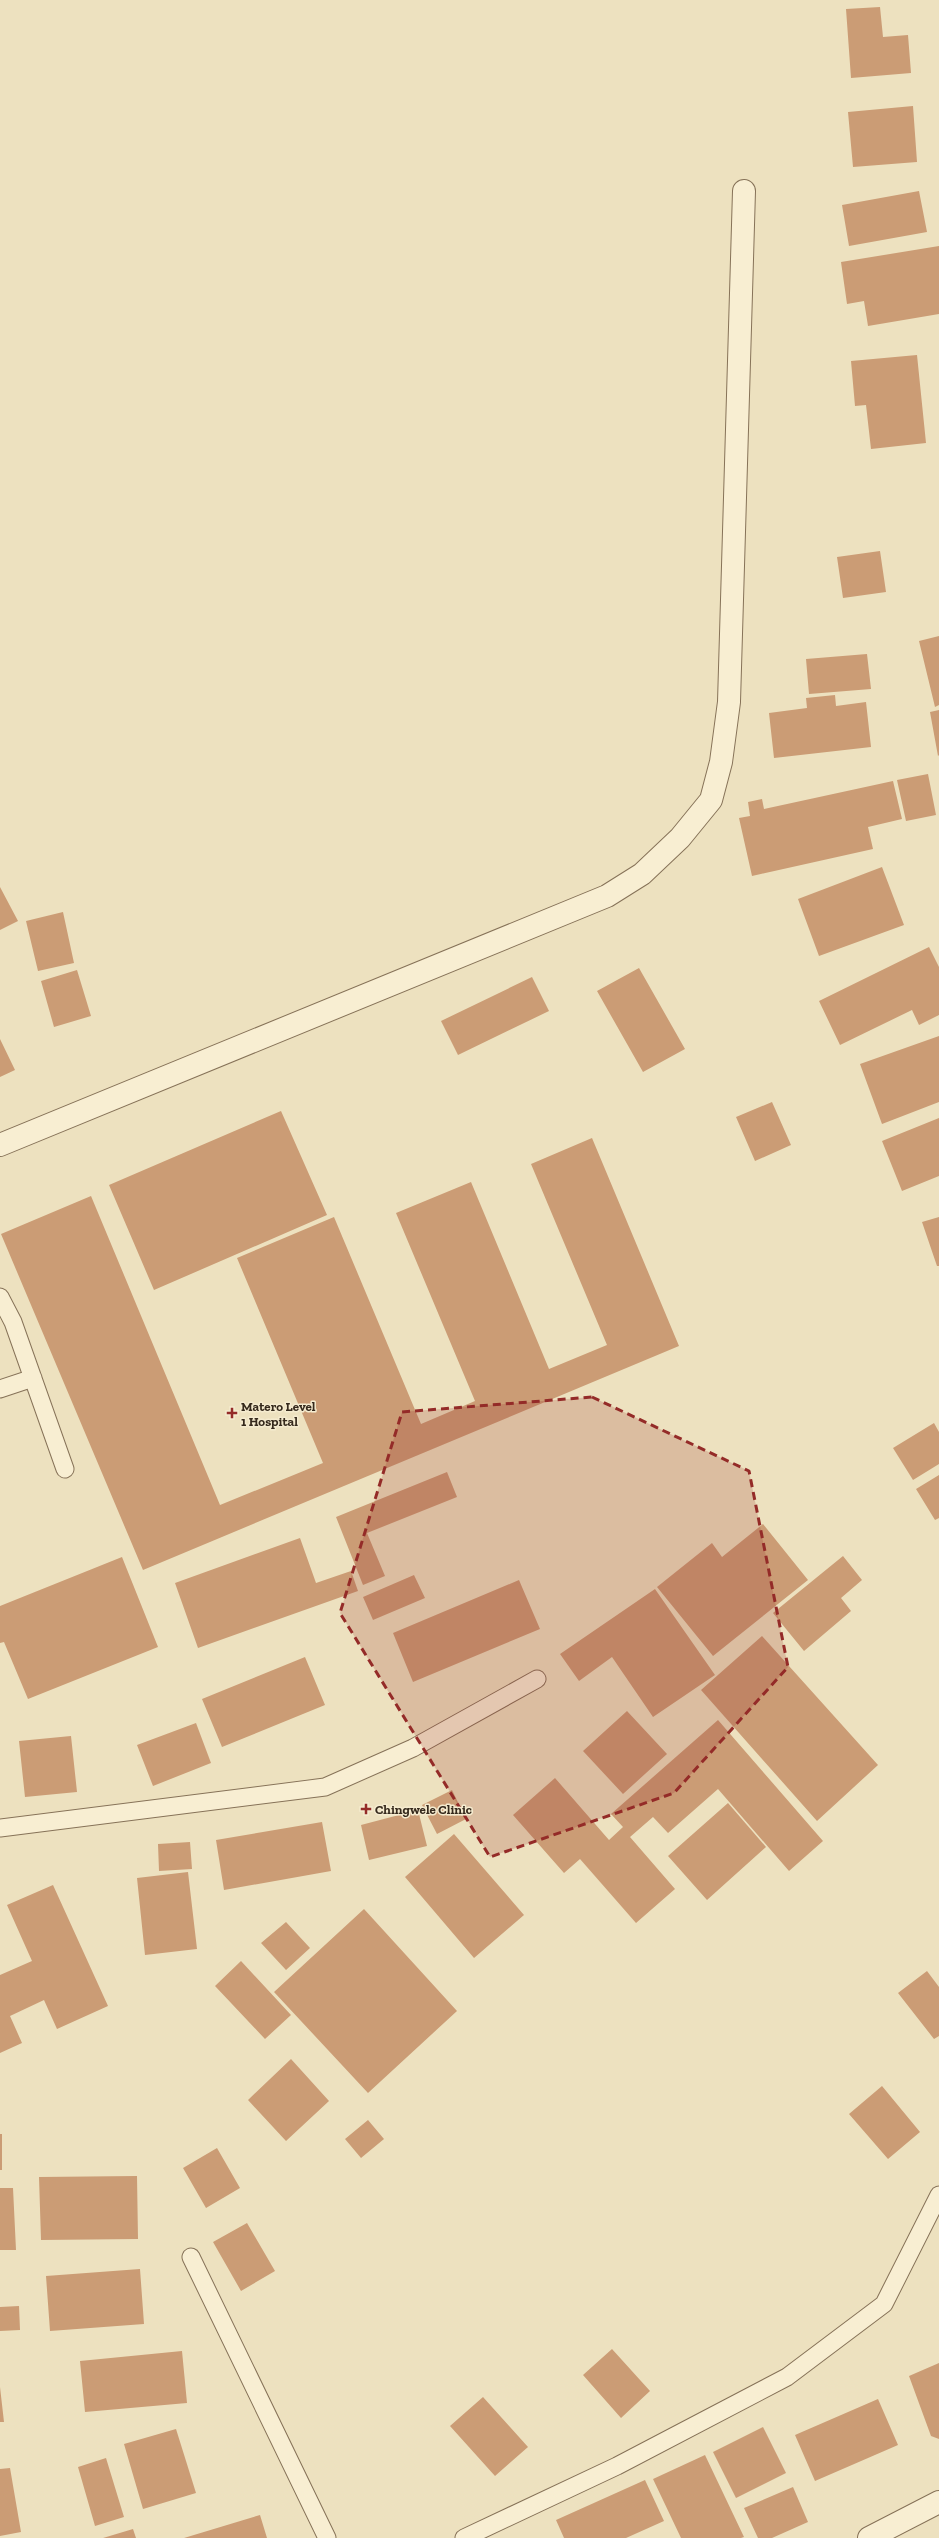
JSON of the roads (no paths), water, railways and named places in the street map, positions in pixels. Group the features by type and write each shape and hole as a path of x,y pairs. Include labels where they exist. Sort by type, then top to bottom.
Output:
{"street":[{"path":"0,1145 607,896 642,874 680,838 711,800 721,762 729,702 744,191"},
{"path":"869,2538 939,2502"}],"lane":[{"path":"0,1297 13,1322 65,1469"},
{"path":"0,1389 33,1378"},
{"path":"0,1828 325,1787 413,1748 538,1679"},
{"path":"464,2538 616,2466 787,2377 884,2304 939,2195"},
{"path":"191,2257 327,2538"}],"place":[{"name":"Matero Level 1 Hospital","path":"232,1413"},
{"name":"Chingwele Clinic","path":"366,1809"}]}
